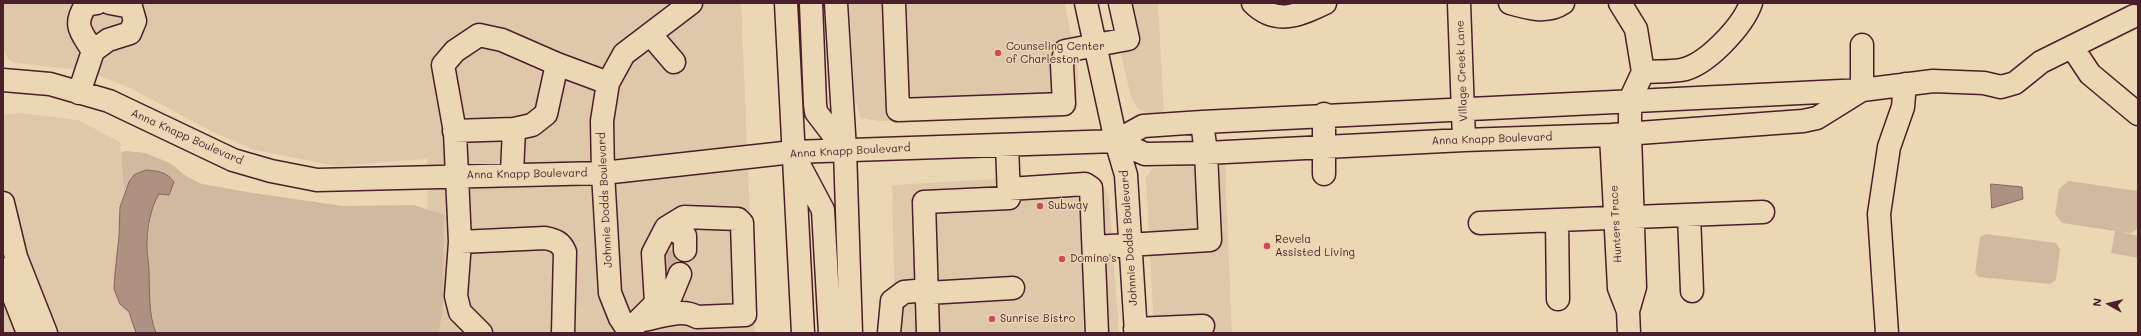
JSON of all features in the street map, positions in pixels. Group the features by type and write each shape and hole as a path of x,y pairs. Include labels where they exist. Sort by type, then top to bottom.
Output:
{"main road":[{"path":"93,51 80,29 79,16 86,5 97,3"},
{"path":"79,93 93,51 108,40 130,34 135,21 131,7 110,3"},
{"name":"Johnnie Dodds Boulevard","path":"641,330 620,318 610,293 602,173 602,121 608,83 624,54 691,3"},
{"path":"786,3 803,333"},
{"path":"811,3 816,112 845,150"},
{"path":"836,3 845,150 851,333"},
{"path":"894,3 898,110 1064,104 1062,65 1065,51 1128,39 1120,3"},
{"name":"Johnnie Dodds Boulevard","path":"1086,3 1116,141 1126,175 1135,331"},
{"path":"1253,3 1260,10 1279,17 1300,15 1325,3"},
{"name":"Village Creek Lane","path":"1459,3 1464,140"},
{"path":"1510,3 1533,10 1549,9 1563,3"},
{"path":"1620,3 1636,29 1643,72 1630,100"},
{"path":"1643,72 1682,70 1708,58 1747,14 1751,3"},
{"name":"Anna Knapp Boulevard","path":"1116,141 1143,126 1324,114 1862,90 1933,81 1984,83 2001,87 2015,83 2041,62 2133,14"},
{"path":"650,34 674,62"},
{"path":"480,333 460,312 456,296 460,242 458,175 454,131 443,65 455,51 480,35 502,40 557,64 608,83"},
{"path":"1862,44 1862,90"},
{"path":"2072,47 2090,74 2138,114"},
{"path":"454,131 514,129 532,125 546,114 557,64"},
{"name":"Anna Knapp Boulevard","path":"3,80 50,84 109,102 233,160 271,171 317,180 458,175 602,173 793,152 845,150 1116,141 1145,154 1206,153 1620,134 1803,121 1817,118 1862,90"},
{"path":"1888,333 1880,214 1889,147 1903,107 1905,84"},
{"name":"Hunters Trace","path":"1629,333 1628,311 1619,288 1624,218 1620,134 1630,100"},
{"path":"1324,114 1324,174"},
{"path":"1094,247 1210,240 1206,153 1202,122"},
{"path":"512,174 514,129"},
{"path":"928,333 924,202 1009,198 1007,145"},
{"path":"793,152 823,210 830,333"},
{"path":"1009,189 1085,184 1091,188 1097,333"},
{"path":"3,203 16,257 46,333"},
{"path":"1480,223 1763,212"},
{"path":"1689,215 1692,291"},
{"path":"684,217 738,219 742,224 745,315 697,317 692,314 666,314 653,320 641,330 656,303 653,253 666,228 675,243 684,217"},
{"path":"1557,221 1558,299"},
{"path":"460,242 545,238 555,240 562,245 565,252 562,333"},
{"path":"3,268 28,333"},
{"path":"656,303 671,296 676,278"},
{"path":"889,333 892,301 904,292 1013,288"},
{"path":"1135,331 1203,326"}],"shaded area":[{"path":"3,3 741,3 755,333 429,333 427,159 336,166 251,149 211,131 130,88 87,71 16,63 9,60 3,50"},
{"path":"849,3 1065,3 1078,72 1077,98 1070,113 1057,119 879,121 861,118 855,99"},
{"path":"1109,3 1158,3 1164,113 1150,114 1138,109 1131,97"},
{"path":"20,113 78,120 120,142 135,316 141,333 3,333 3,115"},
{"path":"127,151 145,153 170,163 186,176 202,184 343,206 414,205 444,215 443,305 439,333 156,333 152,324 149,299 147,247 152,205 159,193 174,182 166,175 156,172 134,175 124,191 121,152"},
{"path":"1225,164 1232,333 1154,333 1146,177 1153,168"},
{"path":"146,170 162,173 174,182 169,195 159,194 153,206 148,226 147,247 150,303 153,325 156,333 136,333 129,312 120,304 114,289 120,207 129,182 134,175"},
{"path":"1084,174 1099,179 1109,198 1119,333 895,333 892,185"},
{"path":"2068,181 2138,191 2138,228 2131,233 2121,232 2138,236 2138,258 2111,253 2115,231 2062,223 2055,214 2059,189"},
{"path":"1991,184 2022,187 2023,199 1992,208"},
{"path":"1986,234 2056,243 2060,249 2056,280 2050,284 1979,277 1975,273 1980,237"}],"tunnel":[{"path":"665,251 667,276"}],"place":[{"name":"Counseling Center of Charleston","path":"998,53"},
{"name":"Subway","path":"1040,206"},
{"name":"Revela Assisted Living","path":"1267,246"},
{"name":"Domino's","path":"1062,259"},
{"name":"Sunrise Bistro","path":"992,319"}]}
